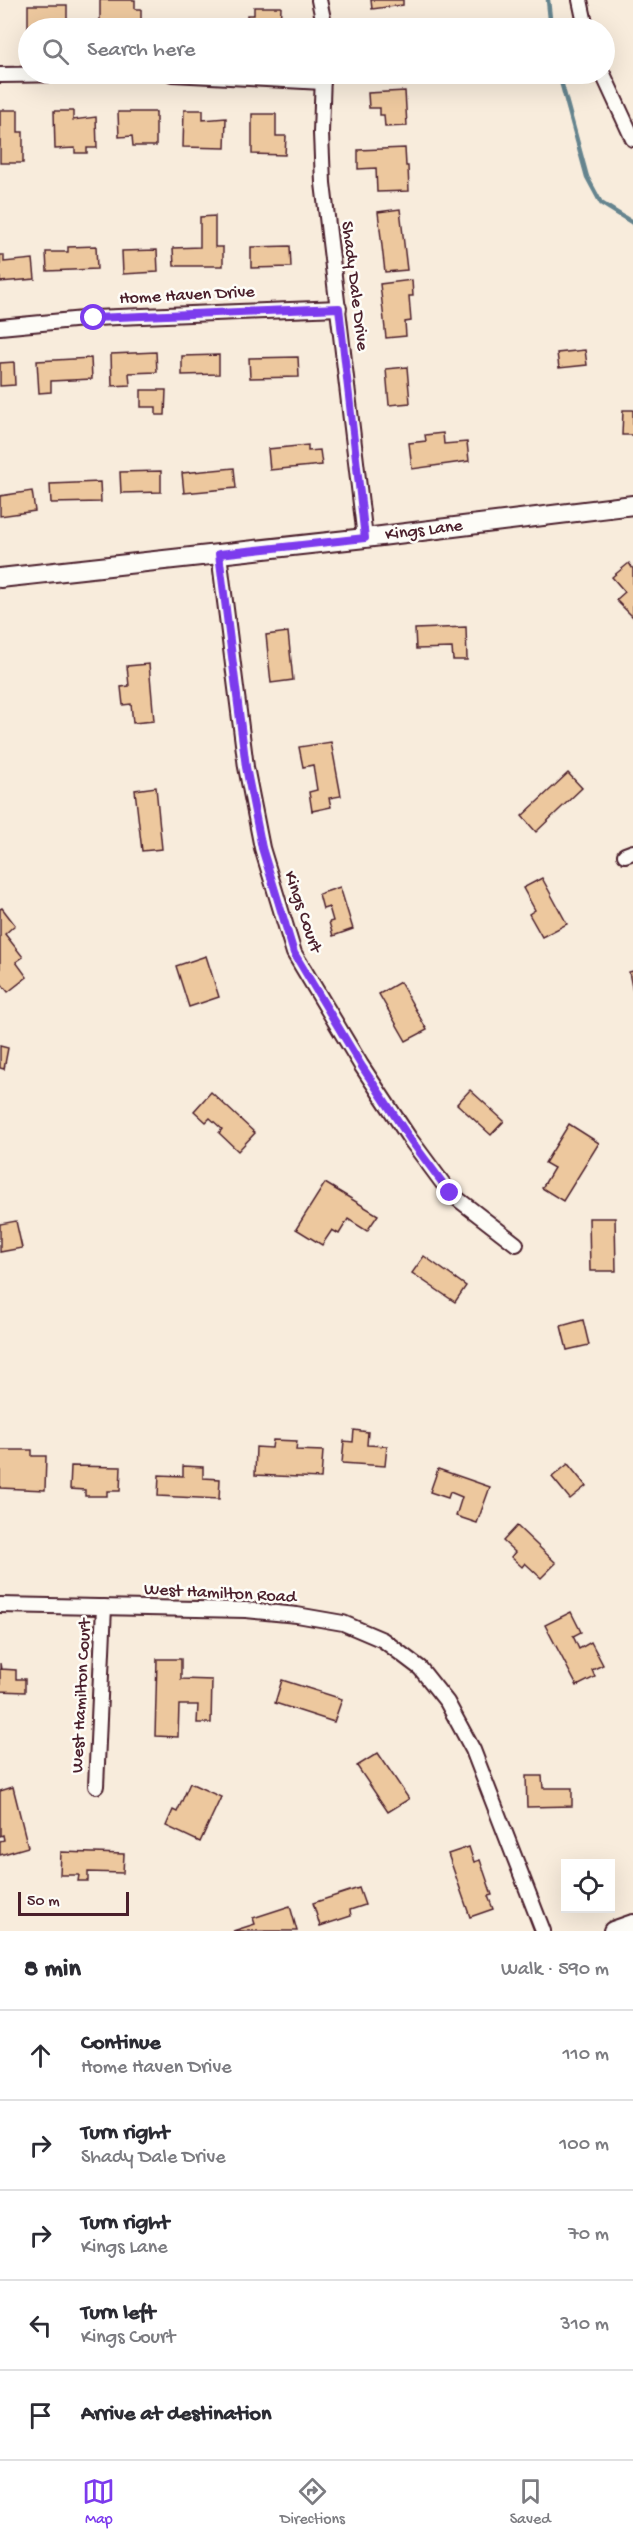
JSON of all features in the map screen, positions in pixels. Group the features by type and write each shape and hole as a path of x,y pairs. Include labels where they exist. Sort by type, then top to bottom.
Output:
{"street":[{"path":"320,0 323,18"},
{"path":"580,0 584,18"},
{"path":"0,75 18,75"},
{"name":"Shady Dale Drive","path":"323,84 321,151 323,183 365,538"},
{"path":"608,84 633,139"},
{"name":"Home Haven Drive","path":"0,327 94,318 339,308"},
{"name":"Kings Lane","path":"0,578 365,538 633,505"},
{"name":"Kings Court","path":"219,554 246,767 262,848 294,953 361,1065 410,1139 450,1193 516,1244"},
{"name":"West Hamilton Road","path":"0,1605 246,1610 297,1615 343,1623 383,1640 420,1668 447,1702 473,1750 543,1931"},
{"name":"West Hamilton Court","path":"96,1786 104,1607"},
{"path":"613,1931 633,1924"}],"building":[{"path":"100,0 135,0 135,9 141,9 141,18 100,18"},
{"path":"371,0 403,0 403,5 372,9"},
{"path":"28,5 67,5 67,18 28,18"},
{"path":"254,7 281,7 280,18 247,18 247,15 254,15"},
{"path":"405,91 407,126 385,127 384,115 380,115 380,108 369,108 368,93"},
{"path":"0,110 18,110 18,132 23,132 23,163 0,163"},
{"path":"184,110 203,110 203,120 226,118 225,148 183,147"},
{"path":"54,111 73,111 73,120 96,117 97,148 87,148 87,153 75,153 75,148 55,149"},
{"path":"118,112 156,112 156,146 133,146 132,136 119,137"},
{"path":"252,114 276,114 276,136 286,136 285,155 252,154"},
{"path":"405,148 409,191 377,192 376,168 358,169 358,150"},
{"path":"400,209 407,270 385,272 378,212"},
{"path":"215,216 215,247 223,247 223,266 174,266 173,248 200,247 200,217"},
{"path":"96,246 97,269 47,271 46,252 68,252 68,247"},
{"path":"290,246 291,267 251,268 251,247"},
{"path":"157,250 158,272 123,274 122,251"},
{"path":"0,255 4,255 4,262 33,259 35,279 0,282"},
{"path":"412,280 413,296 409,296 411,321 405,322 406,336 386,338 380,284"},
{"path":"585,350 587,365 559,368 557,353"},
{"path":"156,352 157,372 129,373 130,385 112,386 111,354"},
{"path":"219,355 219,374 182,375 182,356"},
{"path":"298,357 299,377 250,378 249,358"},
{"path":"91,358 92,379 51,381 51,392 39,393 37,361"},
{"path":"14,362 15,385 0,386 0,363"},
{"path":"407,367 410,403 389,405 386,369"},
{"path":"141,390 166,390 165,415 156,415 156,407 141,407"},
{"path":"623,410 633,410 633,435 622,435"},
{"path":"443,433 444,444 467,442 469,461 412,469 409,443 426,441 425,435"},
{"path":"308,445 308,451 320,450 322,465 270,470 268,449"},
{"path":"234,468 236,488 184,493 182,473"},
{"path":"161,471 161,492 121,493 120,472"},
{"path":"100,482 101,502 51,503 50,484"},
{"path":"32,491 35,511 0,516 0,496"},
{"path":"629,563 633,569 633,617 616,600 625,592 612,577"},
{"path":"466,627 467,660 453,660 452,648 416,649 415,629"},
{"path":"288,632 293,680 271,683 266,635"},
{"path":"149,664 154,721 133,723 131,704 123,705 121,687 129,686 127,666"},
{"path":"331,742 341,796 329,798 331,807 312,811 309,792 317,790 313,765 303,767 299,747"},
{"path":"568,773 582,788 536,832 522,816"},
{"path":"156,787 162,849 142,851 135,790"},
{"path":"542,878 567,924 542,937 529,914 535,910 523,888"},
{"path":"340,887 353,929 333,936 329,922 333,921 329,907 323,909 319,894"},
{"path":"2,908 15,925 5,934 23,957 16,962 27,977 8,992 0,982 0,909"},
{"path":"206,956 219,997 189,1007 176,966"},
{"path":"633,971 633,992 629,972"},
{"path":"400,982 427,1030 406,1041 379,994"},
{"path":"0,1046 8,1048 4,1069 0,1068"},
{"path":"470,1090 504,1121 491,1135 457,1104"},
{"path":"211,1092 255,1133 238,1151 219,1133 222,1129 210,1118 206,1122 194,1111"},
{"path":"569,1124 599,1143 563,1201 542,1188 554,1168 545,1163"},
{"path":"325,1183 378,1215 367,1231 348,1219 339,1234 332,1230 322,1245 296,1229"},
{"path":"589,1218 615,1218 616,1271 590,1271"},
{"path":"16,1221 22,1248 0,1252 0,1224"},
{"path":"424,1256 466,1286 455,1302 412,1273"},
{"path":"583,1320 589,1345 567,1350 561,1326"},
{"path":"354,1430 368,1432 367,1445 387,1446 385,1466 342,1463 344,1441 353,1442"},
{"path":"273,1440 297,1441 296,1450 323,1451 321,1478 255,1475 256,1447 272,1448"},
{"path":"0,1450 32,1450 32,1456 46,1456 45,1490 0,1488"},
{"path":"568,1464 586,1486 570,1499 552,1477"},
{"path":"71,1466 121,1467 120,1491 107,1491 107,1496 85,1496 85,1490 70,1489"},
{"path":"183,1466 203,1467 203,1478 220,1479 219,1499 158,1496 159,1475 183,1476"},
{"path":"438,1469 490,1487 477,1523 456,1516 462,1497 450,1492 448,1498 430,1492"},
{"path":"517,1526 556,1563 541,1578 525,1563 522,1567 511,1557 515,1552 503,1541"},
{"path":"571,1612 581,1632 573,1636 579,1649 591,1642 603,1665 592,1670 595,1677 577,1686 545,1625"},
{"path":"157,1659 181,1659 181,1679 212,1680 211,1723 197,1723 198,1705 179,1705 178,1737 155,1736"},
{"path":"0,1663 1,1669 16,1670 16,1679 25,1679 25,1692 0,1691"},
{"path":"282,1680 342,1699 334,1722 275,1703"},
{"path":"378,1753 409,1799 388,1812 357,1766"},
{"path":"526,1776 542,1776 543,1788 572,1788 572,1806 527,1807"},
{"path":"190,1783 221,1797 200,1842 166,1826 173,1810 177,1812"},
{"path":"13,1787 28,1847 0,1855 0,1841 4,1840 3,1835 0,1836 0,1791"},
{"path":"469,1847 474,1862 480,1860 492,1895 488,1896 493,1909 470,1917 448,1854"},
{"path":"61,1852 124,1854 123,1873 88,1872 88,1881 78,1881 79,1875 60,1875"},
{"path":"359,1888 365,1905 350,1910 351,1916 320,1926 313,1903"},
{"path":"290,1906 297,1931 233,1931 255,1924 253,1918"}],"waterway":[{"path":"548,0 550,18"},
{"path":"562,84 587,177 601,203 633,223"}],"route":[{"path":"94,318 339,308 365,538 219,554 246,767 262,848 294,953 361,1065 410,1139 450,1193"}]}
